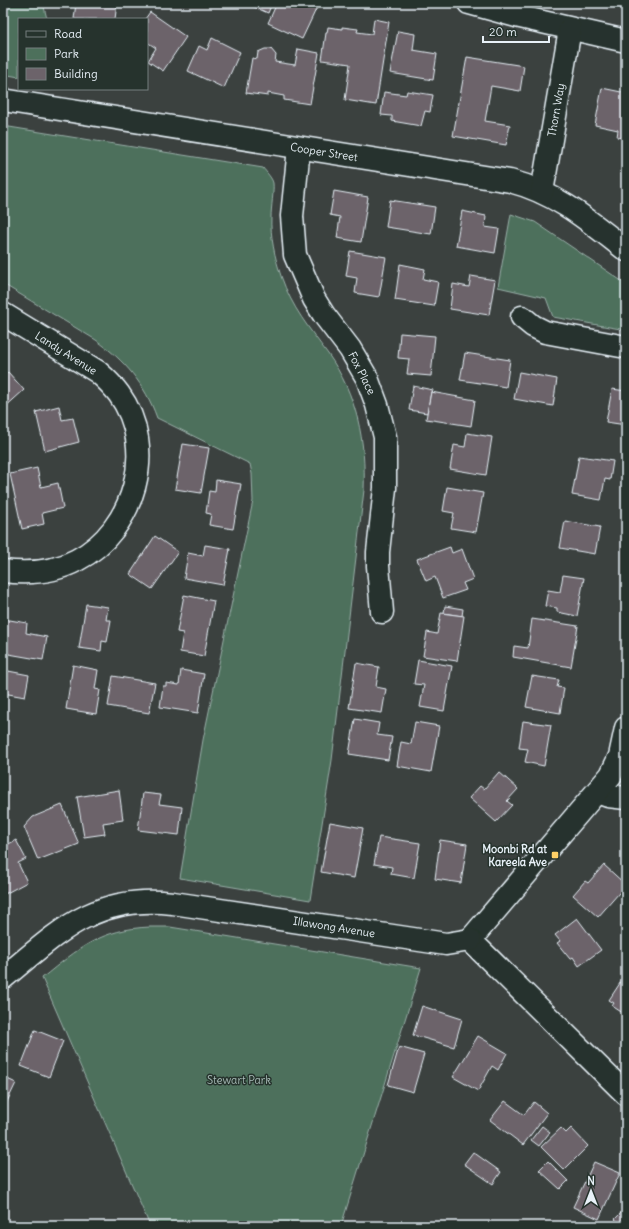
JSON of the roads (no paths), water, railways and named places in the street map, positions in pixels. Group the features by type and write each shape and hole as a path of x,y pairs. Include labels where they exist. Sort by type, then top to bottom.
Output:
{"street":[{"path":"469,3 570,29 626,41"},
{"name":"Thorn Way","path":"542,192 570,29"},
{"name":"Cooper Street","path":"3,100 510,182 542,192 574,210 626,250"},
{"name":"Fox Place","path":"298,148 292,216 295,255 314,299 324,315 350,349 366,378 377,405 384,437 385,488 378,552 382,612"},
{"name":"Landy Avenue","path":"3,314 98,372 110,383 120,395 136,430 139,460 137,477 128,507 114,530 102,543 77,560 61,567 26,573 3,571"},
{"path":"522,317 533,326 545,332 626,347"},
{"path":"626,728 616,766 611,775 470,940 626,1094"},
{"path":"597,792 608,796 626,798"},
{"name":"Illawong Avenue","path":"3,978 63,929 82,918 117,904 140,901 173,903 446,944 460,943 470,940"}],"place":[{"name":"Moonbi Rd at Kareela Ave","path":"555,855"}],"park label":[{"name":"Stewart Park","path":"239,1080"}]}
